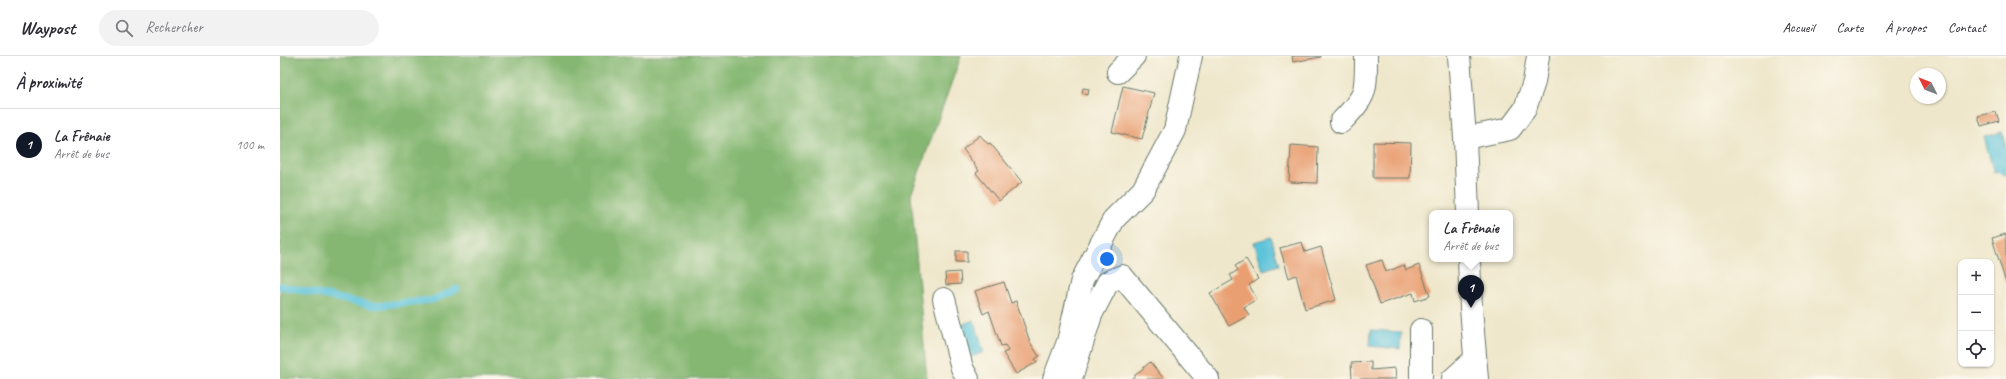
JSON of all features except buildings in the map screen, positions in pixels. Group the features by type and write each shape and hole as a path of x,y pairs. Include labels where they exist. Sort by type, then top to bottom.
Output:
{"street":[{"path":"1118,72 1134,56"},
{"path":"1054,379 1068,342 1082,280 1114,219 1143,190 1175,130 1191,56"},
{"path":"1341,122 1360,103 1365,89 1366,56"},
{"path":"1459,56 1465,138 1468,210"},
{"path":"1465,138 1510,129 1525,108 1534,82 1538,56"},
{"path":"1453,379 1476,369 1469,262"},
{"path":"1071,379 1091,315 1108,282 1122,276 1208,379"},
{"path":"944,299 962,368 968,379"},
{"path":"1421,330 1421,379"}],"green space":[{"path":"280,56 961,56 911,195 927,379 280,379"}],"water":[{"path":"2002,132 2006,149 2006,174 2004,176 1998,172 1994,173 1984,137"},
{"path":"1271,237 1279,265 1263,270 1254,242"},
{"path":"974,320 984,352 969,358 958,326"},
{"path":"1371,330 1401,332 1400,349 1370,346"}],"waterway":[{"path":"280,286 374,306 432,300 457,289"}],"place":[{"name":"La Frênaie","path":"1471,308"}]}
